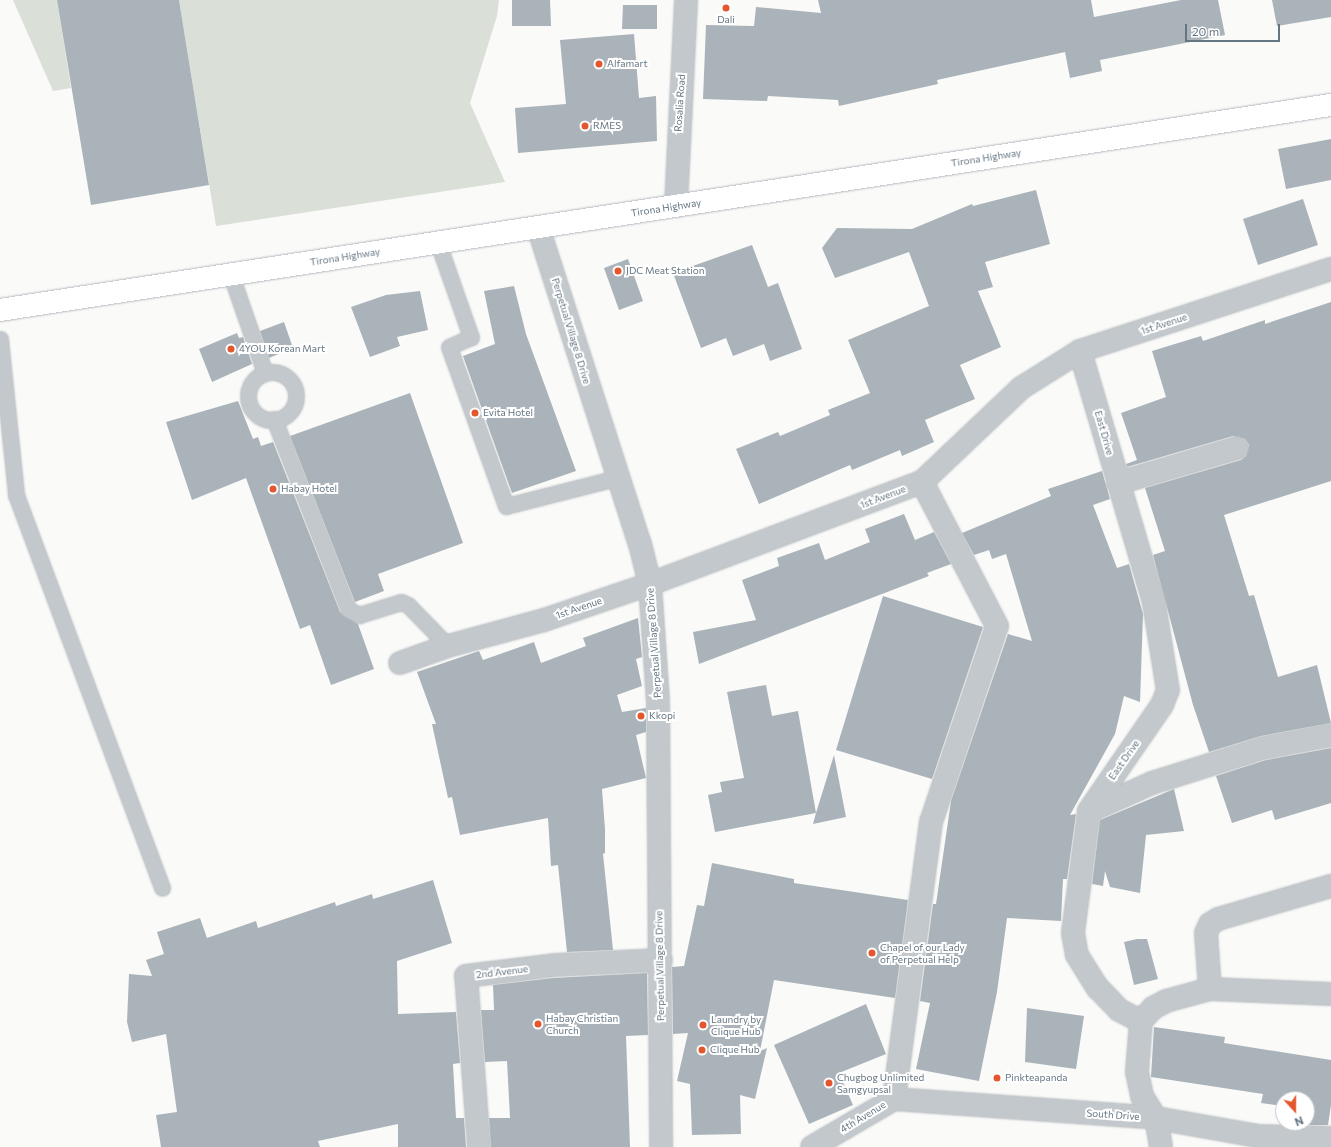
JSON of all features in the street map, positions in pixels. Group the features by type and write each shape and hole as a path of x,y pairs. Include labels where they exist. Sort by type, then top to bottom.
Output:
{"main road":[{"name":"Tirona Highway","path":"0,310 1331,105"}],"street":[{"name":"Rosalia Road","path":"676,206 686,0"},
{"name":"Perpetual Village 8 Drive","path":"538,227 617,478 640,544 650,584 658,701 661,960 661,1147"},
{"name":"1st Avenue","path":"400,663 448,646 544,620 650,584 922,482 1021,388 1080,351 1331,269"},
{"name":"East Drive","path":"1080,351 1154,603 1168,690 1162,705 1089,811 1073,933 1077,956 1098,988 1113,1004 1128,1016 1141,1021"},
{"path":"1118,483 1237,448"},
{"path":"894,1099 931,822 997,626 922,482"},
{"path":"1089,811 1152,783 1263,748 1331,735"},
{"path":"1210,989 1206,933 1210,924 1218,919 1331,886"},
{"name":"2nd Avenue","path":"479,1147 466,976 556,965 661,960"},
{"path":"1161,1147 1156,1118 1142,1096 1137,1072 1141,1021 1153,1008 1166,1001 1210,989 1331,994"},
{"name":"South Drive","path":"894,1099 1156,1118 1261,1142 1331,1138"},
{"name":"4th Avenue","path":"816,1146 894,1099"}],"lane":[{"path":"438,243 471,337 449,347 506,506 617,478"},
{"path":"231,275 265,373"},
{"path":"0,339 16,495 162,888"},
{"path":"273,372 287,378 295,391 296,399 288,413 274,419 259,416 253,411 248,396 253,382 265,373 273,372"},
{"path":"274,419 348,609 359,614 401,602 414,611 448,646"}],"shaded area":[{"path":"13,0 57,0 71,88 53,91"},
{"path":"179,0 499,0 497,16 470,103 505,182 216,226"}],"building":[{"path":"57,0 179,0 209,185 91,205"},
{"path":"512,0 550,0 551,26 512,26"},
{"path":"818,0 1091,0 1094,17 1181,0 1218,0 1225,35 1100,60 1102,71 1070,78 1065,52 937,80 938,84 839,106 838,100 768,96 767,101 703,99 706,25 754,26 756,7 821,13"},
{"path":"1272,0 1331,0 1331,17 1277,26"},
{"path":"623,5 657,5 657,29 622,29"},
{"path":"634,34 639,98 656,96 657,141 518,153 515,108 566,104 560,40"},
{"path":"1331,139 1331,180 1286,189 1278,149"},
{"path":"1036,190 1050,244 985,262 993,287 978,291 1001,347 960,365 975,399 925,420 934,442 902,456 900,450 852,470 850,465 759,504 736,449 778,432 780,436 830,415 828,410 870,393 848,340 929,306 909,252 835,278 822,248 837,228 912,229 972,204 973,206"},
{"path":"1303,199 1318,245 1258,265 1243,219"},
{"path":"752,245 768,287 778,283 802,349 770,361 764,344 733,356 726,338 701,348 673,273"},
{"path":"628,259 643,301 619,310 604,268"},
{"path":"514,286 526,334 576,471 512,493 463,356 495,344 484,291"},
{"path":"420,291 428,330 397,337 400,346 370,357 351,307 386,295"},
{"path":"1331,302 1331,481 1224,515 1249,596 1254,595 1278,677 1317,665 1331,723 1261,736 1209,752 1193,705 1153,555 1165,551 1145,488 1241,460 1246,456 1249,445 1245,439 1233,436 1127,467 1126,464 1137,460 1121,413 1166,397 1152,351 1201,336 1203,341 1265,320 1265,324"},
{"path":"284,322 293,348 269,358 260,331"},
{"path":"237,333 239,338 243,337 252,364 212,382 199,349"},
{"path":"410,393 463,543 378,574 384,591 355,602 290,436"},
{"path":"238,401 253,439 258,437 261,446 273,442 340,612 358,624 374,669 331,685 310,625 300,629 246,478 192,500 166,422"},
{"path":"1102,471 1110,499 1093,505 1117,568 1129,564 1143,614 1140,702 1124,696 1115,734 1070,815 1076,814 1067,879 1063,879 1061,921 1007,918 997,992 979,1081 916,1069 930,1003 920,1001 933,904 936,904 951,801 1008,634 1032,641 1006,554 992,559 989,550 974,555 962,533 1051,496 1048,489"},
{"path":"904,514 915,540 934,532 951,564 927,573 929,576 699,664 693,632 756,620 742,580 779,566 777,558 819,543 825,560 870,542 865,529"},
{"path":"883,596 983,627 932,779 836,750"},
{"path":"638,618 642,657 636,659 642,686 617,695 622,712 646,708 646,732 636,735 646,778 602,789 605,829 605,853 603,854 613,950 567,952 558,865 551,866 548,818 460,835 452,797 448,798 432,724 436,724 417,672 479,651 483,660 534,642 541,663 586,646 583,638"},
{"path":"766,685 772,716 798,711 816,813 715,832 708,795 722,792 720,782 744,778 727,692"},
{"path":"1331,748 1331,803 1275,820 1272,810 1232,823 1216,776 1266,760"},
{"path":"834,755 846,817 813,824"},
{"path":"1174,789 1184,831 1146,835 1140,893 1110,887 1105,871 1103,886 1092,884 1100,820"},
{"path":"712,863 794,879 794,883 908,900 895,998 774,980 760,1051 767,1048 755,1099 740,1095 741,1134 692,1135 690,1084 677,1081 688,1033 673,1034 672,967 684,966 697,905 704,906"},
{"path":"433,880 452,943 397,961 398,1014 456,1012 460,1063 453,1064 456,1118 464,1118 466,1147 398,1147 398,1124 318,1141 320,1147 161,1147 156,1115 177,1112 166,1034 132,1042 127,1022 129,974 152,976 146,960 164,954 157,932 200,918 207,938 256,921 258,928 335,902 336,906 372,894 373,899"},
{"path":"1137,939 1147,939 1158,979 1134,985 1124,942"},
{"path":"647,973 648,1035 626,1036 630,1147 491,1147 489,1118 510,1118 507,1061 485,1062 481,1010 494,1010 493,985 553,978"},
{"path":"866,1004 886,1054 839,1073 853,1105 809,1124 774,1045"},
{"path":"1027,1008 1084,1016 1076,1069 1025,1062"},
{"path":"1154,1027 1225,1037 1224,1043 1331,1060 1331,1105 1328,1125 1315,1125 1315,1091 1275,1091 1275,1105 1261,1103 1263,1094 1151,1077"}],"place":[{"name":"Dali","path":"726,8"},
{"name":"Alfamart","path":"599,64"},
{"name":"RMES","path":"585,126"},
{"name":"JDC Meat Station","path":"618,271"},
{"name":"4YOU Korean Mart","path":"231,349"},
{"name":"Evita Hotel","path":"475,413"},
{"name":"Habay Hotel","path":"273,489"},
{"name":"Kkopi","path":"641,716"},
{"name":"Chapel of our Lady of Perpetual Help","path":"872,953"},
{"name":"Habay Christian Church","path":"538,1024"},
{"name":"Laundry by Clique Hub","path":"703,1025"},
{"name":"Clique Hub","path":"702,1050"},
{"name":"Pinkteapanda","path":"997,1078"},
{"name":"Chugbog Unlimited Samgyupsal","path":"829,1083"}]}
